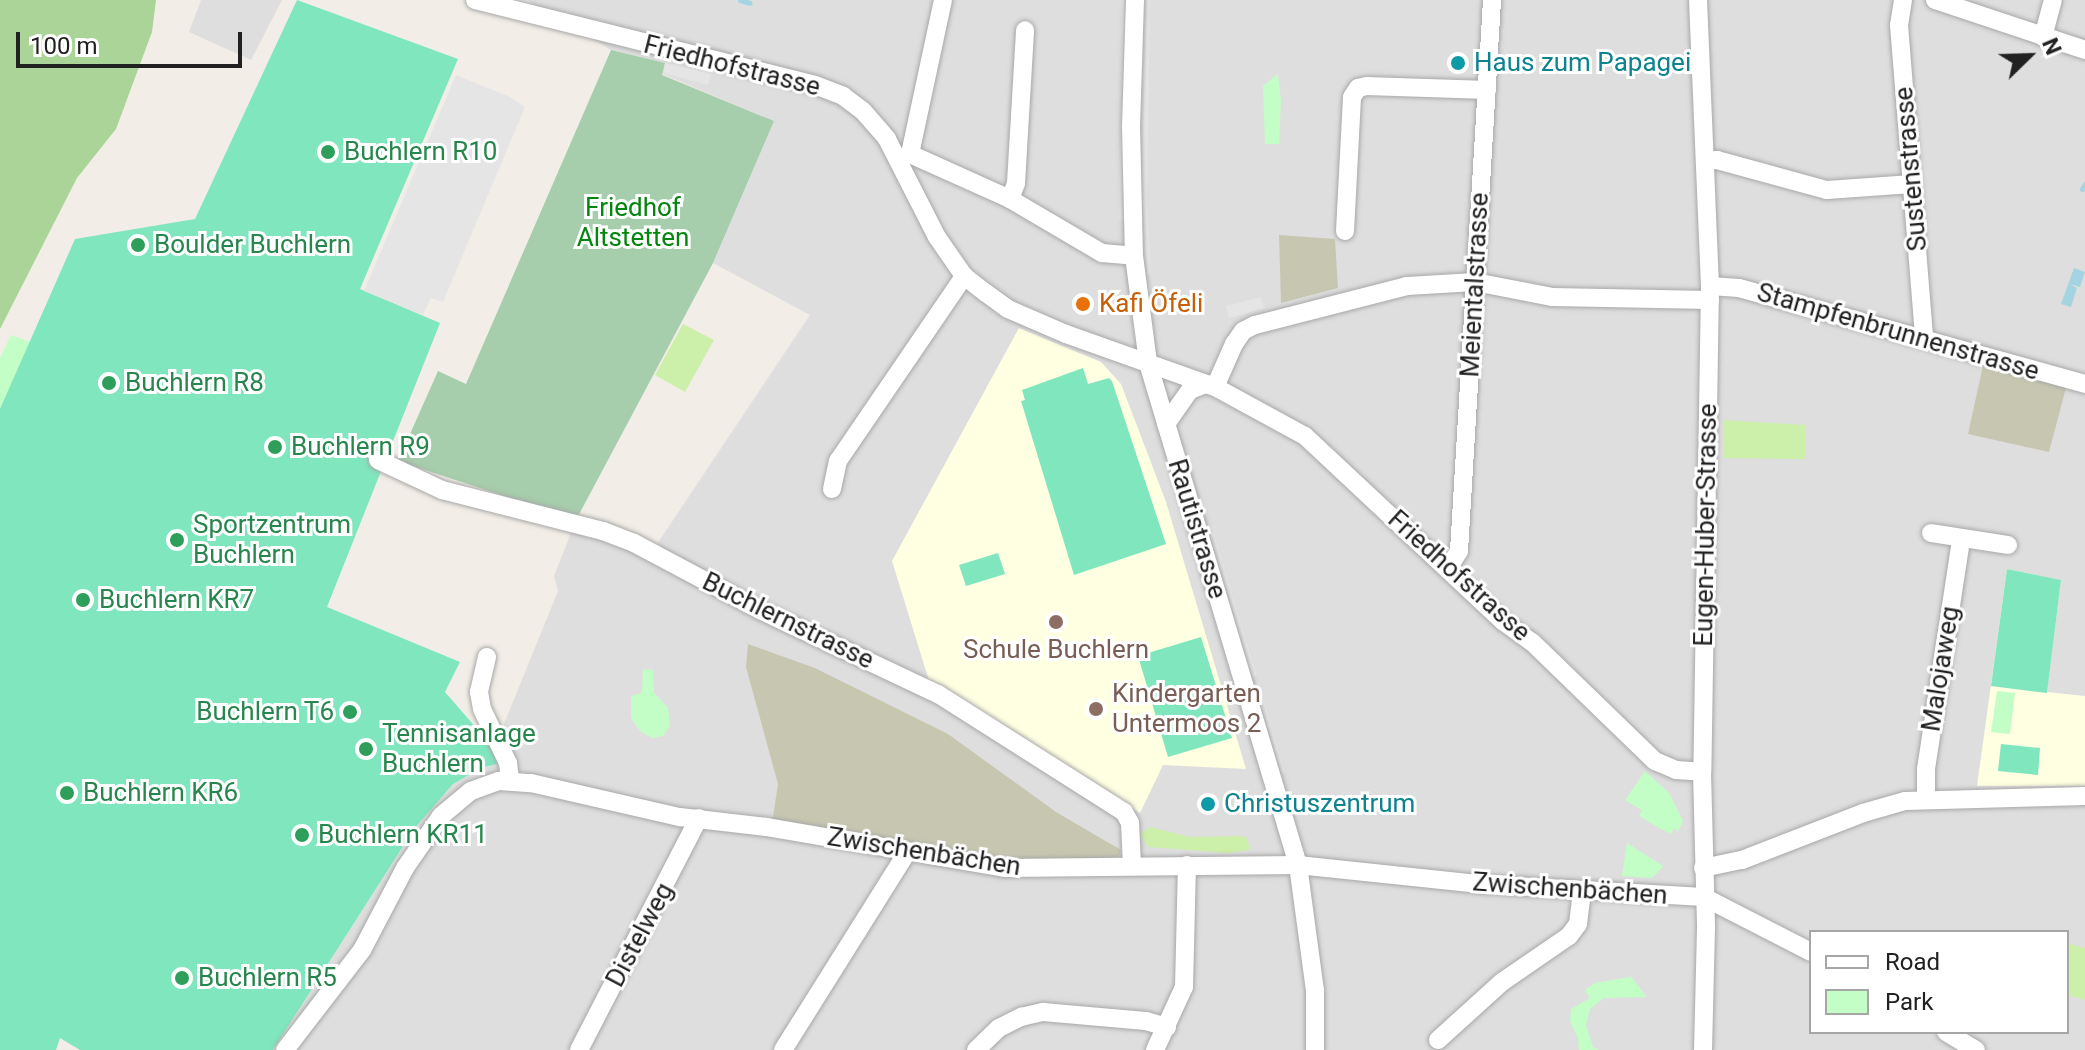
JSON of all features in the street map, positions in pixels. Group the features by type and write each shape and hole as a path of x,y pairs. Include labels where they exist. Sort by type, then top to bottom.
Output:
{"street":[{"name":"Friedhofstrasse","path":"475,0 815,85 843,96 863,111 904,157 918,205 964,276 1008,309 1211,386 1305,436 1655,761 1676,770 1702,772"},
{"path":"943,0 904,157 1010,199 1102,253 1134,256"},
{"name":"Rautistrasse","path":"1135,0 1131,126 1134,256 1148,363 1298,865 1315,990 1315,1050"},
{"name":"Meientalstrasse","path":"1449,567 1459,551 1492,0"},
{"name":"Eugen-Huber-Strasse","path":"1698,0 1710,293 1702,772 1703,1050"},
{"name":"Sustenstrasse","path":"1903,0 1899,25 1924,339"},
{"path":"1935,0 2085,50"},
{"path":"2043,37 2053,0"},
{"path":"1010,199 1016,183 1025,30"},
{"path":"1345,231 1352,97 1358,88 1487,90"},
{"path":"1705,161 1717,160 1827,190 1912,184"},
{"path":"832,489 838,461 964,276"},
{"name":"Stampfenbrunnenstrasse","path":"1211,386 1243,331 1255,325 1407,286 1475,282 1561,298 1710,293 1739,288 2085,384"},
{"path":"1166,424 1190,390 1211,386"},
{"name":"Buchlernstrasse","path":"378,460 442,490 603,531 634,543 760,610 938,694 1124,812 1130,823 1132,865"},
{"path":"1931,533 2008,545"},
{"name":"Malojaweg","path":"1926,800 1926,769 1961,539"},
{"path":"285,1050 362,950 405,868 441,816 480,786 510,780 508,763 482,709 479,692 487,657"},
{"name":"Zwischenbächen","path":"510,780 629,808 906,854 1028,869 1132,865 1298,865 1582,892 1704,897"},
{"path":"1703,868 1742,860 1878,807 1926,800 2085,796"},
{"name":"Distelweg","path":"579,1050 699,818"},
{"path":"783,1050 906,854"},
{"path":"1155,1050 1180,1002 1187,965 1187,865"},
{"path":"1438,1040 1502,982 1569,936 1578,924 1582,892"},
{"path":"1704,897 1741,913 1809,951"},
{"path":"976,1050 999,1028 1043,1012 1146,1021 1167,1027"},
{"path":"1949,1034 1976,1050"}],"shaded area":[{"path":"201,0 282,0 251,60 189,32"},
{"path":"527,0 2085,0 2085,1050 273,1050 414,829 453,784 481,768 501,763 499,736 558,591 554,576 576,520 655,547 810,315 713,263 774,121 662,74 664,63 611,50"},
{"path":"1122,0 1126,0 1124,220 1119,220"},
{"path":"1146,0 1150,0 1147,198 1151,275 1147,275 1142,198"},
{"path":"665,63 711,74 708,85 663,73"},
{"path":"456,75 510,97 525,107 443,302 431,298 423,315 364,291"},
{"path":"1279,235 1335,239 1338,288 1281,303"},
{"path":"1261,297 1264,308 1229,318 1226,306"},
{"name":"Schule Buchlern","path":"1019,328 1101,362 1121,384 1166,502 1246,769 1163,765 1140,813 930,684 892,561"},
{"path":"1984,361 2067,384 2049,452 1968,434"},
{"path":"1214,533 1257,676 1252,677 1210,534"},
{"path":"2007,569 2061,580 2047,692 2085,696 2085,786 1977,786"},
{"path":"748,644 815,668 948,734 1056,812 1121,850 1118,859 1074,863 987,858 772,823 778,784 746,667"},
{"path":"1259,683 1285,772 1281,773 1254,684"}],"green space":[{"path":"0,0 156,0 152,32 116,129 77,178 0,329"},
{"name":"Sportzentrum Buchlern","path":"297,0 458,59 360,289 440,323 327,607 460,662 445,692 498,753 501,763 481,768 453,784 414,829 273,1050 80,1050 60,1038 56,1050 0,1050 0,409 75,239 195,219"},
{"name":"Friedhof Altstetten","path":"611,50 665,63 662,75 774,121 713,263 576,520 398,461 438,371 466,384"},
{"path":"1278,74 1281,101 1279,144 1265,144 1263,86"},
{"path":"683,324 714,340 685,392 655,375"},
{"path":"11,335 44,347 0,412 0,358"},
{"path":"1083,368 1088,384 1109,378 1112,381 1166,544 1074,575 1021,401 1025,400 1022,390"},
{"path":"1724,420 1806,425 1806,459 1723,458"},
{"path":"998,553 1005,574 966,586 959,565"},
{"path":"2007,569 2061,580 2047,693 1991,686"},
{"path":"1201,637 1232,738 1168,757 1138,656"},
{"path":"643,669 653,670 654,693 668,708 670,725 663,736 652,738 640,731 631,718 631,696 642,693"},
{"path":"1997,691 2015,693 2010,734 1991,732"},
{"path":"2001,744 2040,748 2038,775 1998,771"},
{"path":"1645,771 1669,793 1683,821 1678,831 1674,828 1671,834 1659,828 1639,816 1642,810 1625,800"},
{"path":"1150,827 1190,837 1242,836 1247,838 1250,850 1228,853 1148,847 1140,834"},
{"path":"1627,843 1663,866 1651,878 1622,876"},
{"path":"2069,944 2085,948 2085,1000 2069,996"},
{"path":"1631,977 1647,997 1604,998 1590,1009 1586,1025 1593,1047 1599,1050 1579,1050 1578,1038 1570,1021 1571,1009 1590,998 1585,990 1595,983"}],"water":[{"path":"2074,268 2085,272 2080,287 2070,284 2077,288 2071,307 2061,304"}],"waterway":[{"path":"740,0 750,3"},
{"path":"2082,189 2085,184"}],"place":[{"name":"Haus zum Papagei","path":"1458,63"},
{"name":"Buchlern R10","path":"328,152"},
{"name":"Boulder Buchlern","path":"138,245"},
{"name":"Kafi Öfeli","path":"1083,304"},
{"name":"Buchlern R8","path":"109,383"},
{"name":"Buchlern R9","path":"275,447"},
{"name":"Sportzentrum Buchlern","path":"177,540"},
{"name":"Buchlern KR7","path":"83,600"},
{"name":"Schule Buchlern","path":"1056,622"},
{"name":"Kindergarten Untermoos 2","path":"1096,709"},
{"name":"Buchlern T6","path":"350,712"},
{"name":"Tennisanlage Buchlern","path":"366,749"},
{"name":"Buchlern KR6","path":"67,793"},
{"name":"Christuszentrum","path":"1208,804"},
{"name":"Buchlern KR11","path":"302,835"},
{"name":"Buchlern R5","path":"182,978"}]}
